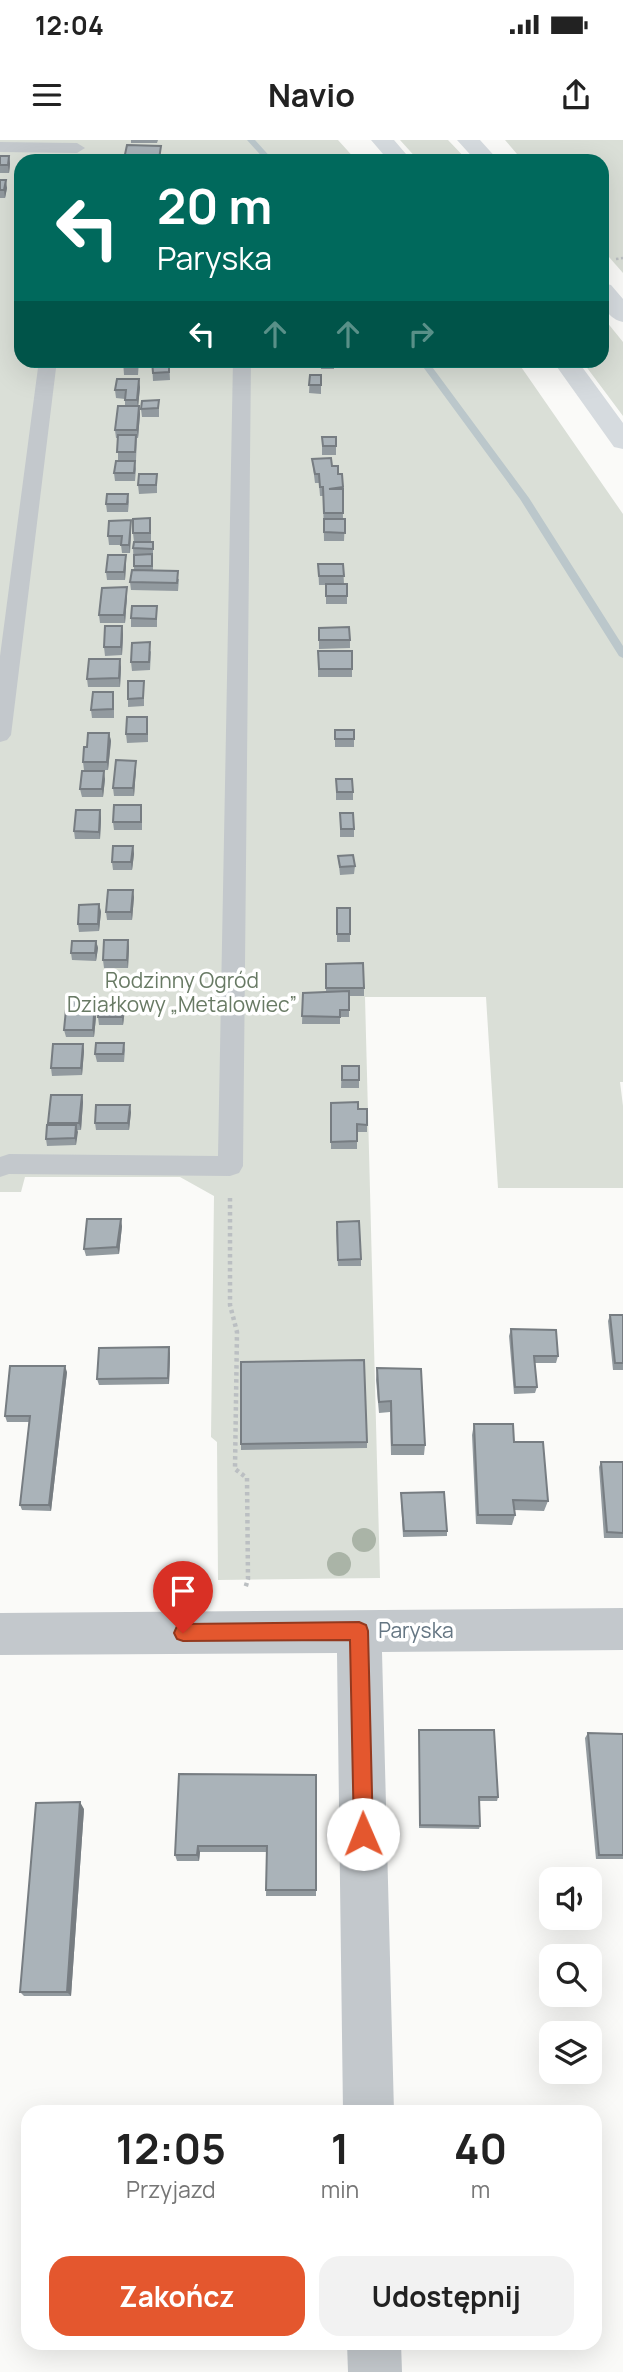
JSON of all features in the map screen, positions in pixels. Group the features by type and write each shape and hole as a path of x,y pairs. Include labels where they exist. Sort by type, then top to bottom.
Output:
{"highway":[{"path":"382,140 395,154"},
{"path":"468,140 481,154"},
{"path":"609,298 623,315"},
{"path":"570,368 623,441"}],"street":[{"name":"Paryska","path":"0,1634 623,1629"},
{"path":"359,1631 369,2105"},
{"path":"374,2350 375,2372"}],"lane":[{"path":"0,147 77,150"},
{"path":"0,735 47,368"},
{"path":"0,1167 230,1166 242,368"}],"path":[{"path":"616,259 623,258"},
{"path":"230,1166 230,1306 237,1332 235,1469 247,1478 248,1579 231,1632"}],"green space":[{"name":"Rodzinny Ogród Działkowy „Metalowiec”","path":"0,140 338,140 351,154 14,154 14,368 522,368 623,514 623,1082 620,1082 623,1106 623,1188 498,1188 486,997 365,997 380,1578 218,1580 217,1442 211,1437 214,1196 180,1177 25,1177 21,1192 0,1192"},
{"path":"400,140 448,140 461,154 413,154"},
{"path":"505,140 623,140 623,273 609,257 609,154 517,154"},
{"path":"609,325 623,342 623,416 587,368 609,368"}],"building":[{"path":"127,145 161,146 160,154 125,154"},
{"path":"0,156 9,156 8,165 0,165"},
{"path":"0,180 6,180 4,190 0,190"},
{"path":"153,368 169,368 169,372 153,373"},
{"path":"310,375 321,375 321,385 309,385"},
{"path":"117,379 139,379 137,400 125,400 126,390 115,390"},
{"path":"159,400 158,408 141,409 142,401"},
{"path":"118,406 139,406 137,430 115,430"},
{"path":"118,435 136,435 135,452 117,452"},
{"path":"322,437 336,437 336,446 323,446"},
{"path":"331,458 332,466 338,466 338,474 342,474 343,487 329,489 343,489 343,513 324,513 323,487 320,487 319,474 315,474 312,459"},
{"path":"116,461 135,461 134,473 114,473"},
{"path":"139,474 157,474 156,485 138,485"},
{"path":"107,494 128,494 127,504 106,504"},
{"path":"150,518 150,533 133,533 133,519"},
{"path":"324,519 345,519 345,533 324,532"},
{"path":"131,520 129,545 121,545 122,536 108,536 109,521"},
{"path":"134,542 153,542 153,549 133,548"},
{"path":"152,554 152,566 134,566 134,555"},
{"path":"108,555 126,555 124,572 106,572"},
{"path":"318,564 343,564 344,576 319,576"},
{"path":"132,570 178,571 177,583 130,582"},
{"path":"326,584 347,584 347,596 326,596"},
{"path":"127,587 124,615 99,615 102,588"},
{"path":"132,606 157,606 156,619 131,618"},
{"path":"105,626 122,626 121,647 104,647"},
{"path":"349,627 350,640 319,640 319,628"},
{"path":"150,642 149,662 131,662 132,643"},
{"path":"318,651 352,651 352,669 319,669"},
{"path":"89,659 120,659 119,678 87,679"},
{"path":"128,681 144,681 143,698 128,699"},
{"path":"93,692 113,692 113,709 91,710"},
{"path":"127,717 147,717 147,734 126,734"},
{"path":"335,730 354,730 354,739 335,739"},
{"path":"88,733 109,733 107,762 83,762"},
{"path":"116,760 136,761 133,788 113,788"},
{"path":"82,771 104,771 102,789 80,789"},
{"path":"336,779 352,779 353,792 337,792"},
{"path":"114,805 141,805 141,822 113,822"},
{"path":"76,810 100,810 99,832 74,831"},
{"path":"340,813 353,813 354,829 341,829"},
{"path":"113,846 133,846 131,862 112,862"},
{"path":"353,855 355,866 340,867 338,856"},
{"path":"108,890 133,890 131,912 106,912"},
{"path":"99,904 98,924 78,924 79,905"},
{"path":"337,908 350,908 350,934 337,934"},
{"path":"104,940 128,940 127,960 103,960"},
{"path":"72,941 96,941 95,953 71,953"},
{"path":"363,963 364,988 326,988 326,964"},
{"path":"349,991 349,1010 340,1010 340,1017 302,1016 303,993"},
{"path":"67,999 95,999 93,1030 64,1030"},
{"path":"100,1001 124,1001 122,1017 98,1017"},
{"path":"96,1043 124,1043 123,1054 95,1054"},
{"path":"53,1044 83,1044 81,1068 51,1068"},
{"path":"342,1066 359,1066 359,1080 342,1080"},
{"path":"51,1095 82,1095 79,1123 48,1123"},
{"path":"358,1102 358,1109 367,1109 367,1125 357,1124 357,1141 331,1142 331,1103"},
{"path":"96,1105 130,1105 128,1123 95,1123"},
{"path":"47,1125 76,1125 75,1138 46,1139"},
{"path":"87,1219 121,1219 117,1247 84,1249"},
{"path":"359,1221 361,1259 338,1260 337,1222"},
{"path":"610,1315 623,1315 623,1363 615,1363"},
{"path":"511,1329 556,1330 558,1356 534,1356 537,1387 515,1387"},
{"path":"169,1347 168,1378 97,1379 99,1348"},
{"path":"364,1360 367,1442 241,1444 241,1362"},
{"path":"10,1366 65,1366 49,1505 20,1505 30,1416 5,1416"},
{"path":"377,1368 421,1369 425,1445 392,1445 391,1401 379,1402"},
{"path":"474,1424 513,1424 514,1442 543,1442 548,1501 513,1500 515,1515 478,1515"},
{"path":"601,1462 623,1462 623,1533 607,1532"},
{"path":"444,1492 447,1531 404,1531 401,1493"},
{"path":"419,1730 494,1730 498,1797 479,1797 480,1826 420,1825"},
{"path":"588,1733 623,1734 623,1855 599,1855"},
{"path":"179,1774 316,1775 316,1890 266,1890 267,1846 198,1846 197,1855 175,1855"},
{"path":"80,1802 67,1992 20,1992 36,1803"}],"waterway":[{"path":"251,140 264,154"},
{"path":"428,368 524,498 623,654"}],"route":[{"path":"183,1633 359,1631 363,1834"}]}
